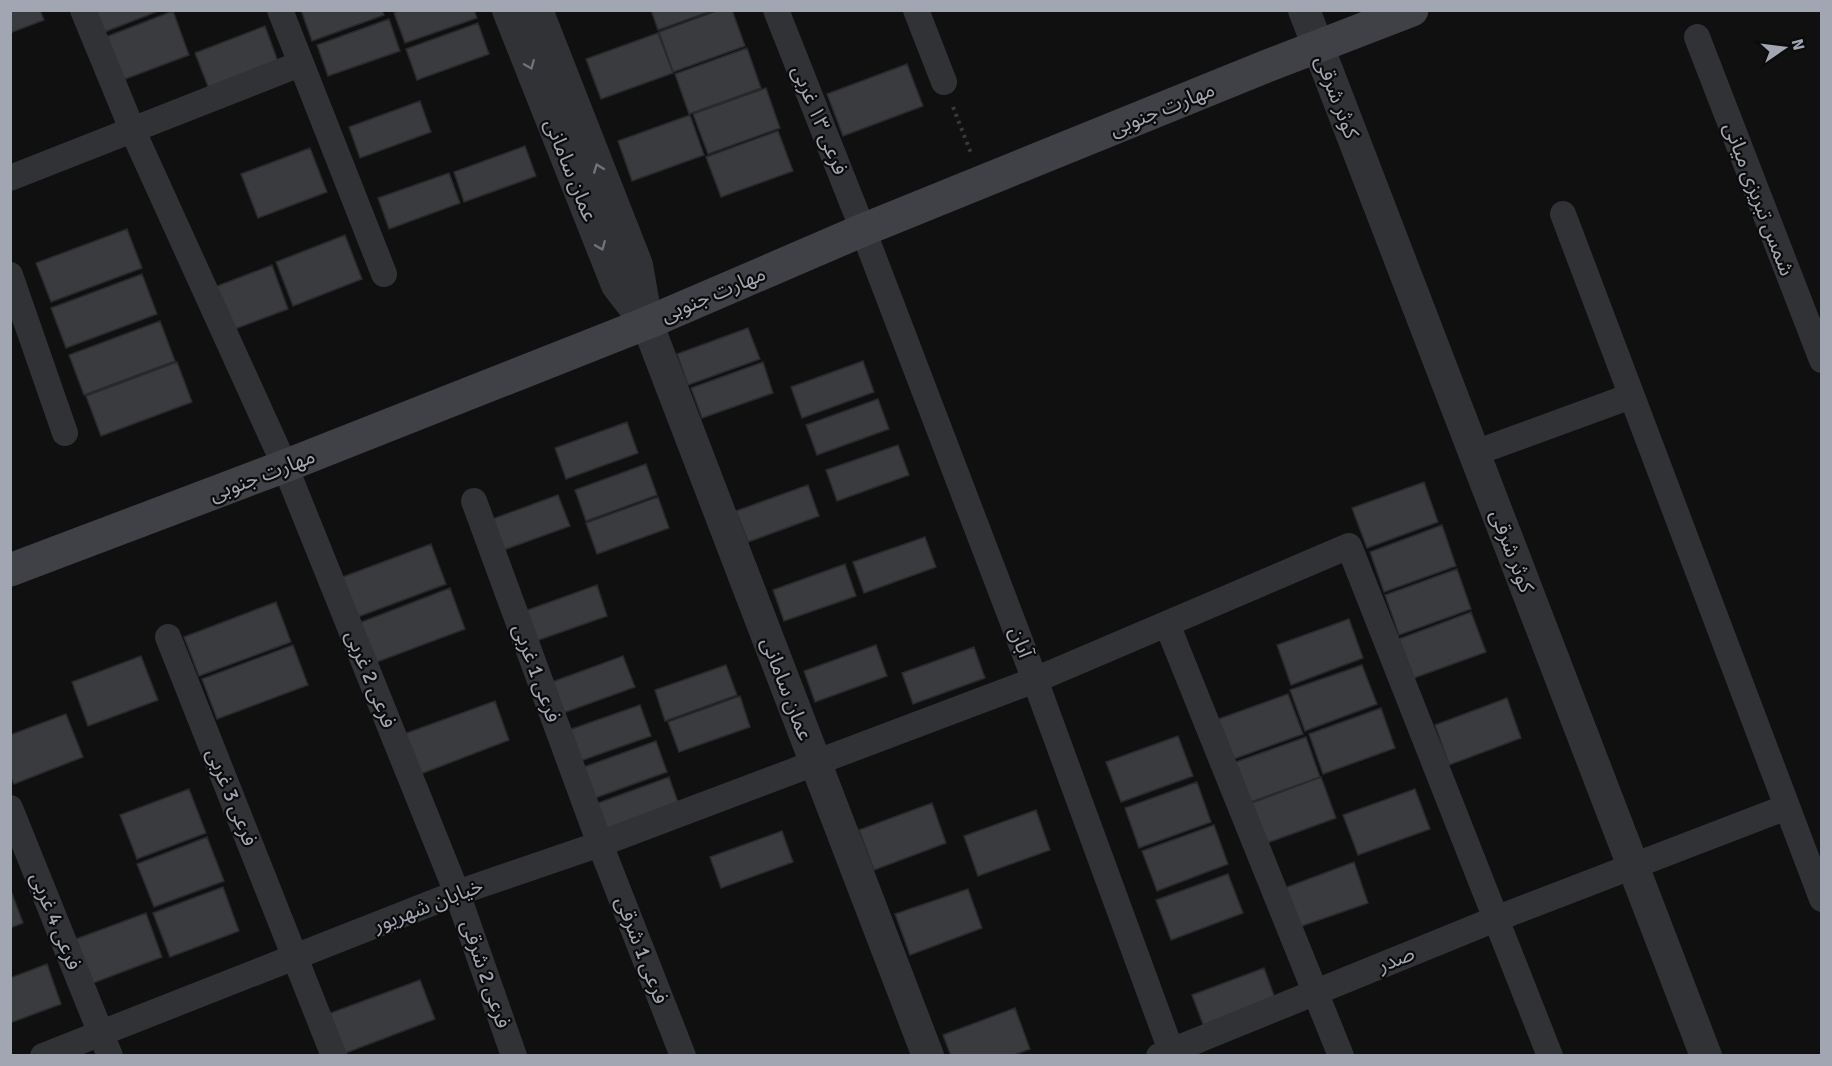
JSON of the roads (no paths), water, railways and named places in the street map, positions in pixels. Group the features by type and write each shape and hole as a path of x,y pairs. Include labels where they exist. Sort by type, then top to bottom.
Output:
{"main road":[{"name":"مهارت جنوبی","path":"10,570 285,466 647,323 863,230 1412,10"}],"street":[{"name":"فرعی 2 غربی","path":"83,10 132,129 285,466 457,893"},
{"path":"280,10 384,274"},
{"name":"عمان سامانی","path":"508,10 617,285 647,323"},
{"name":"عمان سامانی","path":"537,10 637,265 647,323 928,1056"},
{"name":"فرعی ۱۳ غربی","path":"776,10 863,230"},
{"path":"916,10 944,82"},
{"name":"کوثر شرقی","path":"1304,10 1706,1056"},
{"name":"شمس تبریزی میانی","path":"1697,37 1821,360"},
{"path":"10,178 300,64"},
{"path":"1563,214 1821,899"},
{"name":"آبان","path":"863,230 1035,680 1167,1054"},
{"path":"10,275 64,433"},
{"path":"1474,453 1631,396"},
{"name":"فرعی 1 غربی","path":"474,501 600,844"},
{"name":"خیابان شهریور","path":"43,1056 106,1044 296,956 457,893 600,844 1035,680 1349,546 1498,918"},
{"path":"1167,624 1341,1056"},
{"name":"فرعی 3 غربی","path":"168,637 334,1056"},
{"name":"صدر","path":"1167,1054 1498,918 1787,807"},
{"name":"فرعی 4 غربی","path":"10,808 106,1044"},
{"name":"فرعی 1 شرقی","path":"600,844 683,1056"},
{"name":"فرعی 2 شرقی","path":"457,893 514,1056"},
{"path":"1498,918 1550,1056"}]}
